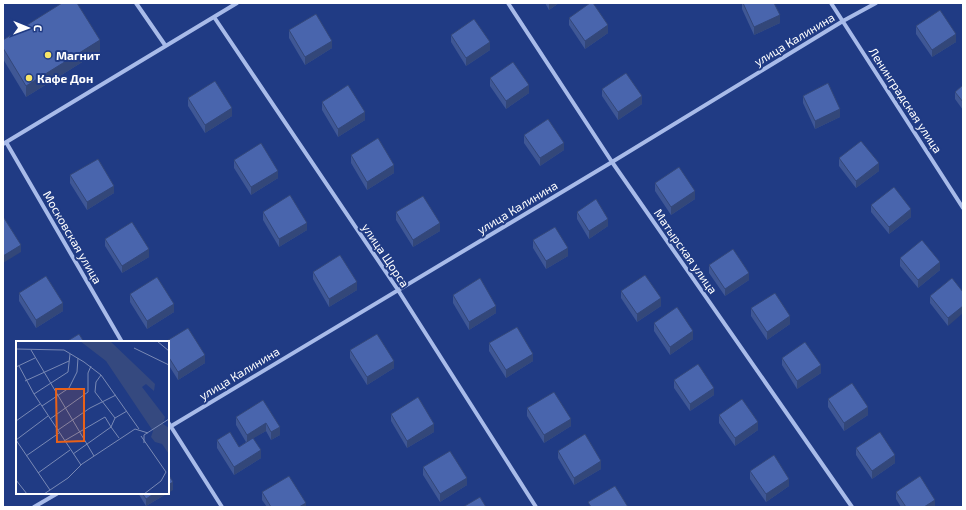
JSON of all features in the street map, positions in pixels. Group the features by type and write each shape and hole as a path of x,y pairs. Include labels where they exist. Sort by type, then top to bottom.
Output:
{"street":[{"path":"136,3 165,45"},
{"path":"5,143 165,45 214,18 237,3"},
{"name":"Матырская улица","path":"508,3 612,162 852,507"},
{"name":"Ленинградская улица","path":"831,3 963,208"},
{"name":"улица Калинина","path":"169,425 612,162 843,21 876,3"},
{"name":"улица Щорса","path":"214,18 398,290 536,507"},
{"name":"Московская улица","path":"5,143 121,341"},
{"path":"169,425 222,507"},
{"path":"34,507 56,494"}],"building":[{"name":"Магнит","path":"62,3 77,3 100,40 26,86 3,48 3,40"},
{"path":"590,3 593,3 608,25 585,41 569,18"},
{"path":"743,3 774,3 780,15 754,27"},
{"path":"940,10 956,34 932,50 916,26"},
{"path":"316,14 332,41 305,57 289,30"},
{"path":"474,19 490,42 466,58 451,35"},
{"path":"513,62 529,85 506,101 490,78"},
{"path":"626,73 642,96 618,112 602,89"},
{"path":"215,81 232,108 205,125 188,98"},
{"path":"828,83 840,109 815,121 803,96"},
{"path":"348,85 365,112 338,129 322,102"},
{"path":"963,85 963,102 955,92"},
{"path":"548,119 564,143 540,158 524,135"},
{"path":"378,138 394,165 367,182 351,155"},
{"path":"861,141 879,163 856,181 839,158"},
{"path":"261,143 278,171 251,187 234,160"},
{"path":"98,159 114,186 87,202 70,175"},
{"path":"679,167 695,191 671,207 655,183"},
{"path":"894,187 911,209 889,227 871,205"},
{"path":"290,195 307,223 279,239 263,212"},
{"path":"423,196 440,223 413,240 396,212"},
{"path":"596,199 608,219 589,231 577,212"},
{"path":"3,218 21,245 3,256"},
{"path":"132,222 149,249 122,266 105,239"},
{"path":"555,227 568,248 546,261 533,240"},
{"path":"922,240 940,262 918,280 900,258"},
{"path":"733,249 749,273 725,289 709,265"},
{"path":"340,255 357,282 329,299 313,272"},
{"path":"645,275 661,298 637,314 621,291"},
{"path":"46,276 63,303 36,320 19,293"},
{"path":"157,277 174,304 147,321 130,294"},
{"path":"480,278 496,306 469,322 453,295"},
{"path":"952,278 963,292 963,306 948,318 930,296"},
{"path":"775,293 790,316 767,332 751,308"},
{"path":"677,307 693,331 670,347 654,323"},
{"path":"517,327 533,354 506,370 489,343"},
{"path":"188,328 205,355 178,372 169,358 169,341 167,341"},
{"path":"79,334 83,341 68,341"},
{"path":"377,334 394,361 367,377 350,350"},
{"path":"805,342 821,365 797,381 782,358"},
{"path":"698,364 714,388 690,404 674,380"},
{"path":"852,383 868,407 844,423 828,399"},
{"path":"554,392 571,419 544,435 527,408"},
{"path":"418,397 434,424 407,441 391,414"},
{"path":"742,399 758,422 735,438 719,415"},
{"path":"263,400 280,427 271,432 266,423 247,435 236,417"},
{"path":"230,432 239,447 253,438 261,450 234,467 217,440"},
{"path":"880,432 895,455 872,471 856,448"},
{"path":"585,434 601,461 574,478 558,451"},
{"path":"450,451 467,478 440,494 423,467"},
{"path":"774,455 789,479 766,494 750,471"},
{"path":"169,476 173,482 169,484"},
{"path":"289,476 306,503 299,507 271,507 262,492"},
{"path":"920,476 935,500 924,507 906,507 896,492"},
{"path":"615,486 628,507 591,507 588,502"},
{"path":"143,494 154,494 146,499"},
{"path":"480,497 486,507 463,507"}],"place":[{"name":"Магнит","path":"48,55"},
{"name":"Кафе Дон","path":"29,78"}]}
